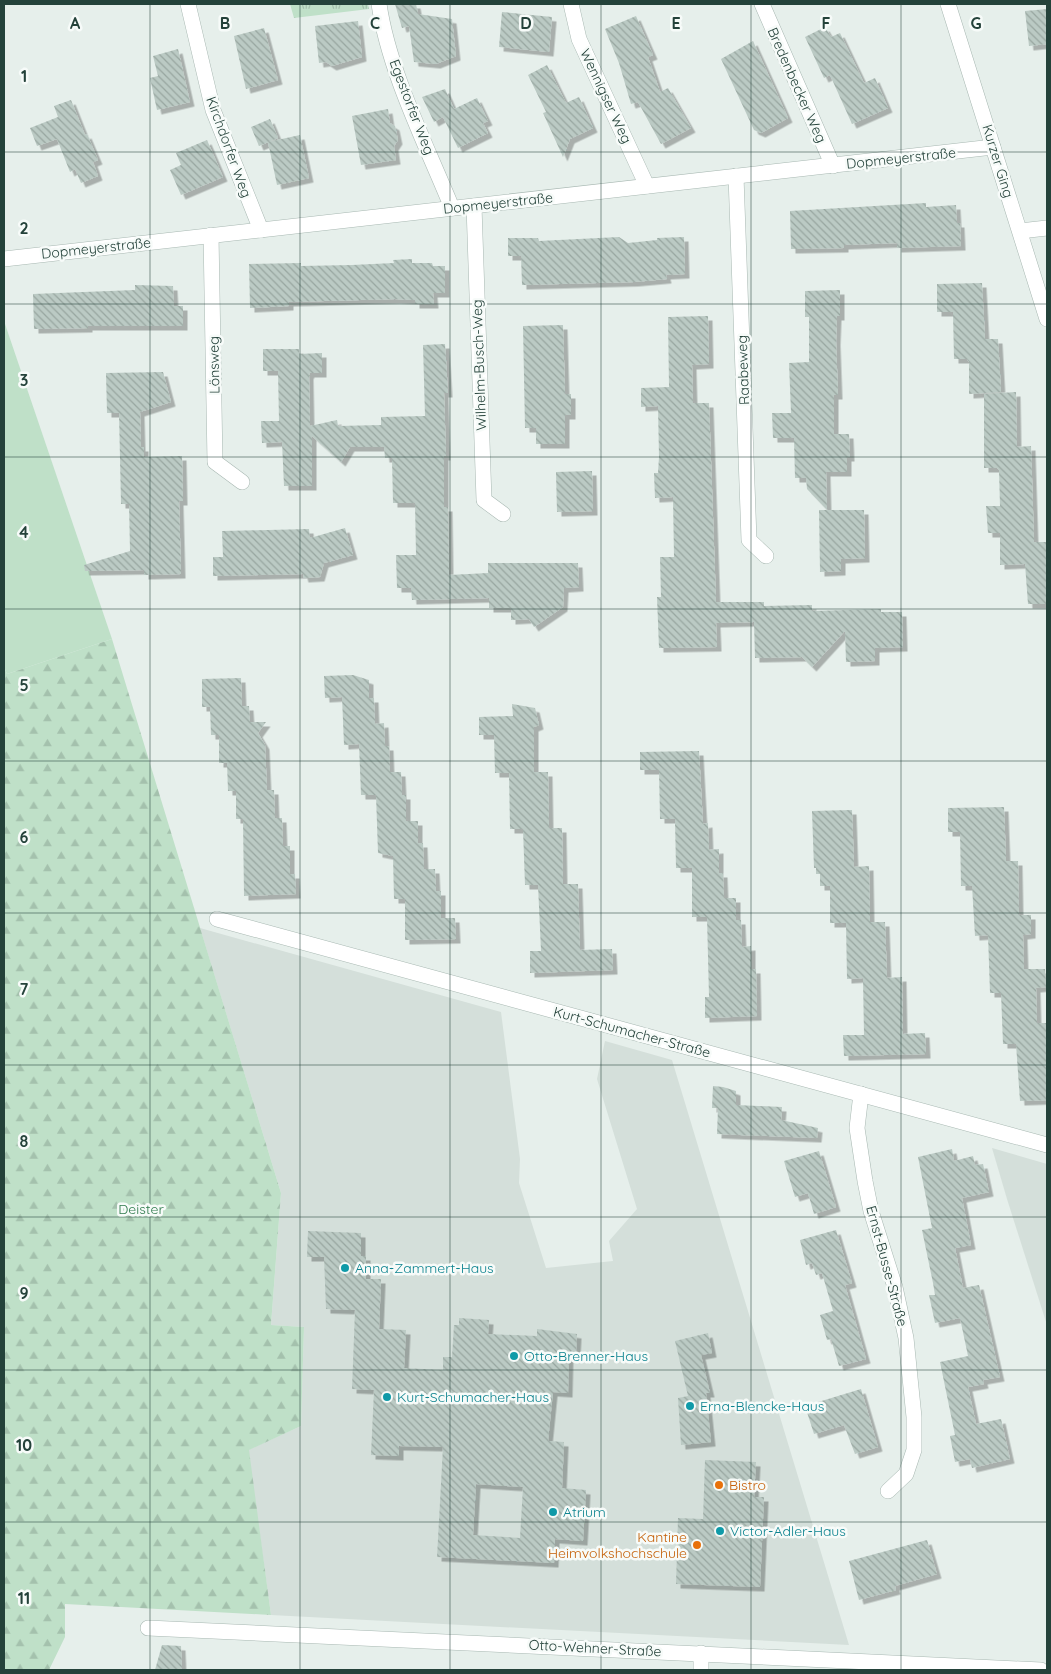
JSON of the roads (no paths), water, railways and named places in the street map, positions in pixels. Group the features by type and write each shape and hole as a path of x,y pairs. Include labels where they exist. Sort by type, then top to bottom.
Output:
{"street":[{"name":"Kirchdorfer Weg","path":"188,4 213,110 261,230"},
{"name":"Egestorfer Weg","path":"379,4 383,30 394,66 452,208"},
{"name":"Wennigser Weg","path":"571,4 579,39 647,186"},
{"name":"Bredenbecker Weg","path":"762,4 833,166"},
{"name":"Kurzer Ging","path":"948,4 1047,319"},
{"name":"Dopmeyerstraße","path":"4,259 993,147"},
{"name":"Raabeweg","path":"736,176 749,540 766,556"},
{"name":"Wilhelm-Busch-Weg","path":"474,206 484,500 503,514"},
{"path":"1020,231 1047,228"},
{"name":"Lönsweg","path":"211,235 215,462 242,482"},
{"name":"Kurt-Schumacher-Straße","path":"217,919 1047,1145"},
{"name":"Ernst-Busse-Straße","path":"861,1094 857,1128 865,1181 871,1211 895,1287 906,1338 914,1417 914,1450 906,1474 888,1491"},
{"name":"Otto-Wehner-Straße","path":"148,1628 1041,1670"},
{"path":"700,1670 701,1653"}],"place":[{"name":"Anna-Zammert-Haus","path":"345,1268"},
{"name":"Otto-Brenner-Haus","path":"514,1356"},
{"name":"Kurt-Schumacher-Haus","path":"387,1397"},
{"name":"Erna-Blencke-Haus","path":"690,1406"},
{"name":"Bistro","path":"719,1485"},
{"name":"Atrium","path":"553,1512"},
{"name":"Victor-Adler-Haus","path":"720,1531"},
{"name":"Kantine Heimvolkshochschule","path":"697,1545"}],"park label":[{"name":"Deister","path":"141,1209"}]}
